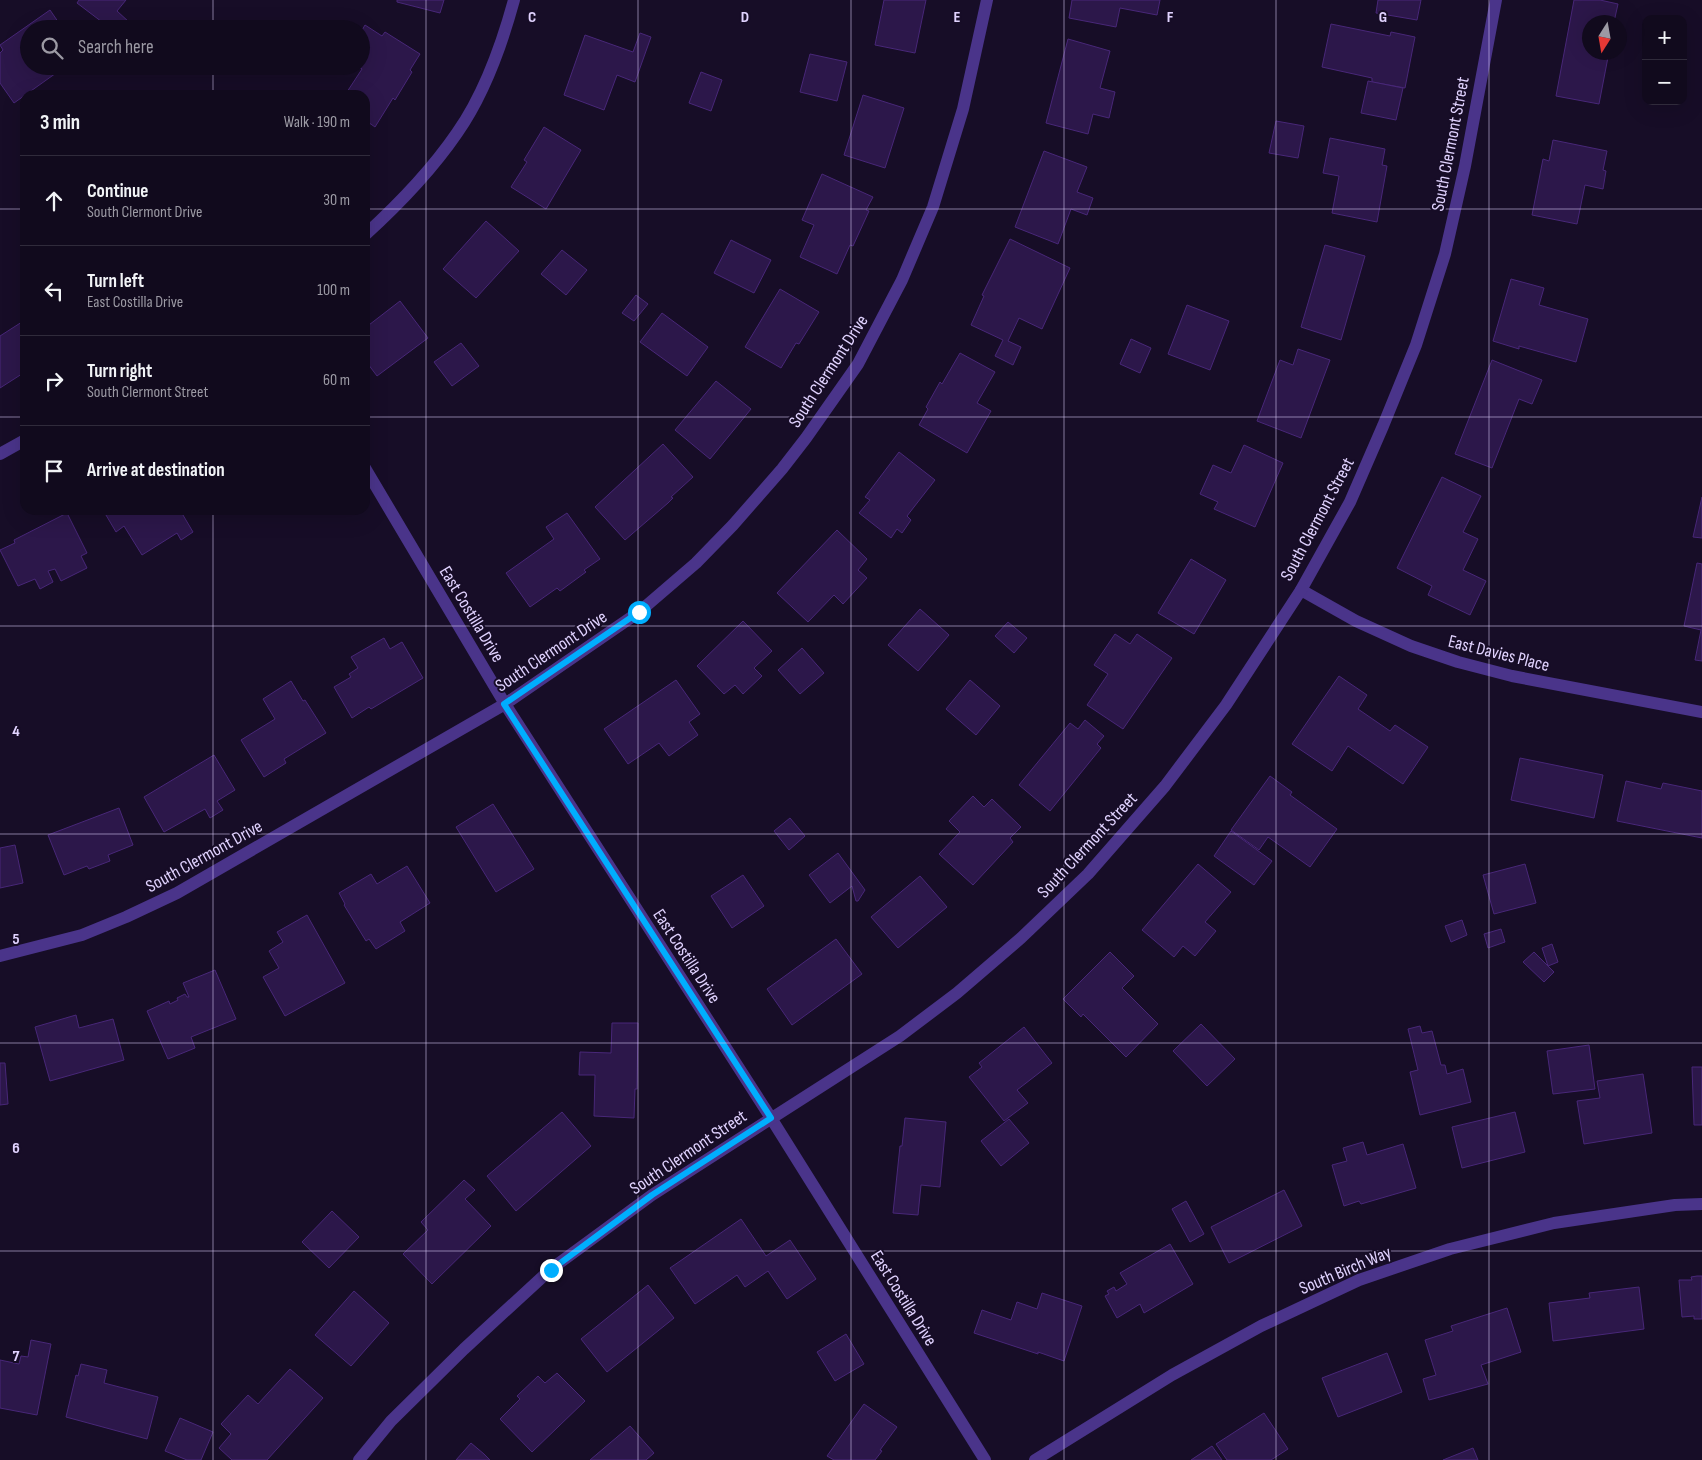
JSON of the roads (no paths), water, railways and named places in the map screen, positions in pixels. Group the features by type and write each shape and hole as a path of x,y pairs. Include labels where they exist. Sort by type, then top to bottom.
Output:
{"street":[{"path":"370,230 419,181 458,132 484,85 507,25 514,0"},
{"name":"South Clermont Drive","path":"0,956 82,935 177,893 504,704 639,612 696,563 733,525 782,469 806,438 852,371 902,280 933,207 963,109 987,0"},
{"name":"South Clermont Street","path":"359,1460 391,1421 464,1348 551,1270 652,1195 900,1036 957,993 1021,938 1088,874 1165,786 1226,706 1301,590 1350,502 1416,344 1445,254 1467,156 1496,0"},
{"path":"0,454 20,443"},
{"name":"East Costilla Drive","path":"370,476 504,704 771,1118 985,1460"},
{"name":"East Davies Place","path":"1301,590 1372,628 1412,646 1458,662 1512,676 1702,712"},
{"name":"South Birch Way","path":"1036,1460 1172,1375 1261,1326 1359,1280 1450,1249 1554,1223 1675,1205 1702,1204"}]}
